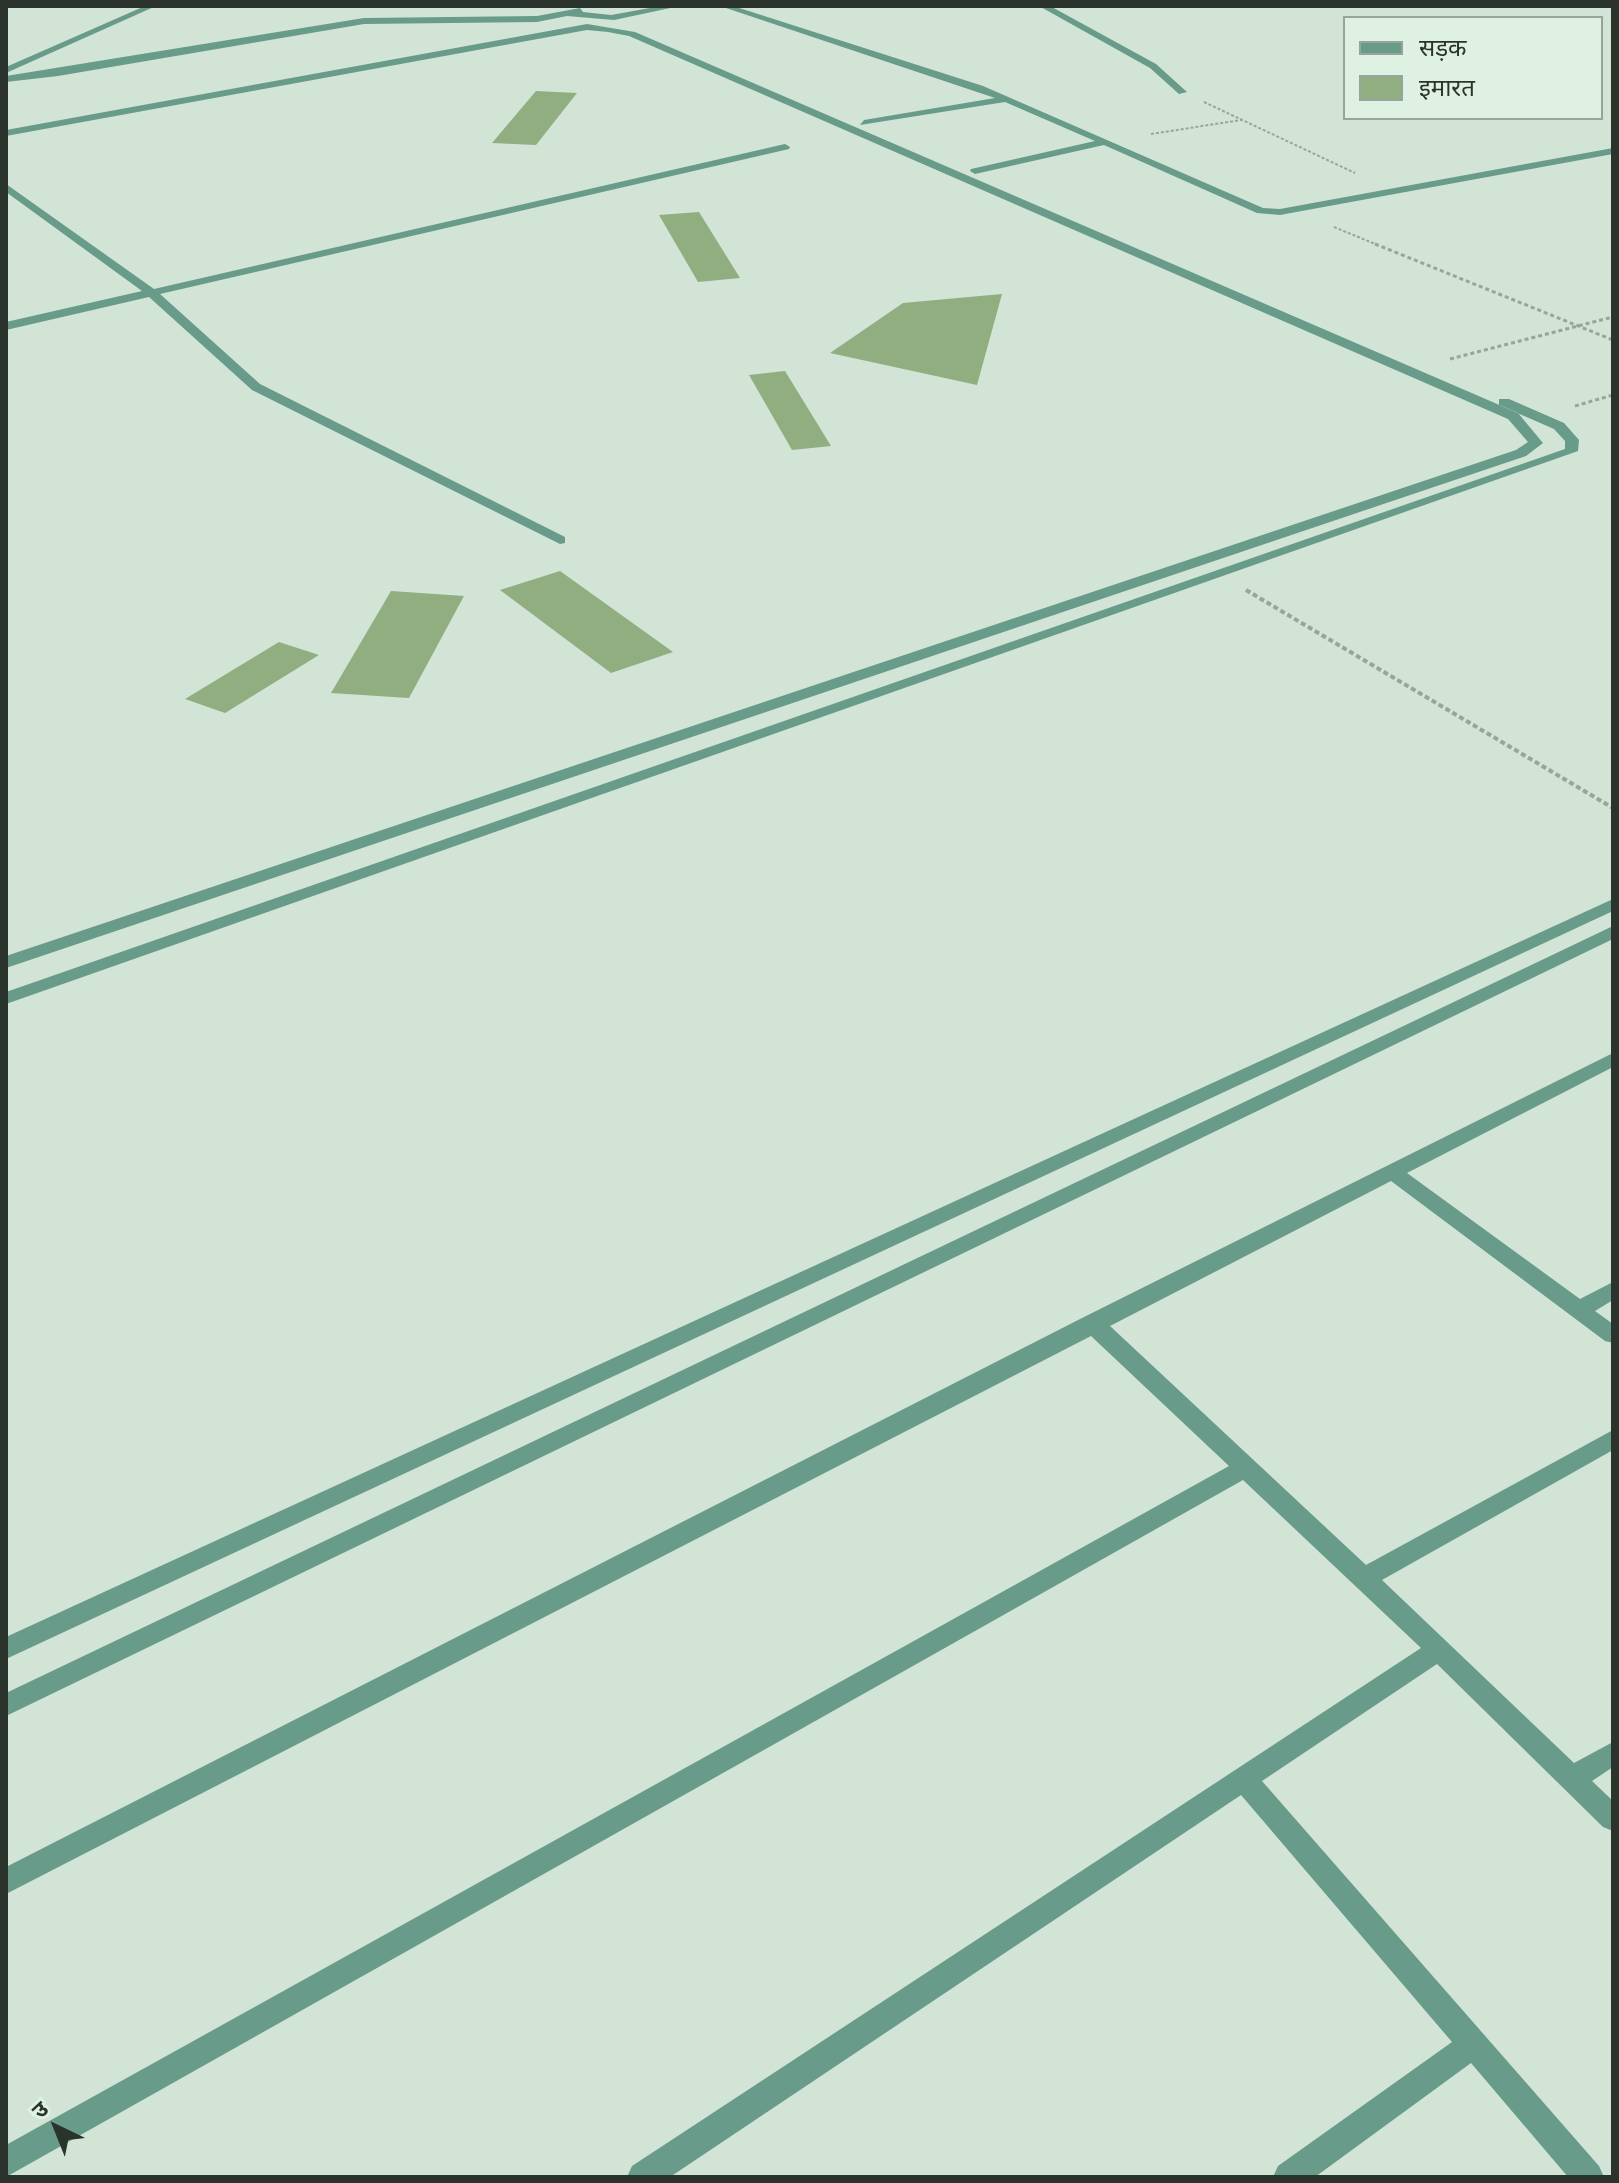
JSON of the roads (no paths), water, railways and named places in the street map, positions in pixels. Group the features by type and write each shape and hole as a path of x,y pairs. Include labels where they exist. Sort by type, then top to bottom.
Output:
{"street":[{"path":"6,70 152,6"},
{"path":"6,79 127,62 364,21 537,19 600,6"},
{"path":"569,14 614,17 676,6"},
{"path":"724,6 980,88 1261,211 1292,210 1613,151"},
{"path":"1043,6 1153,66 1182,92"},
{"path":"6,998 1221,576 1571,451 1572,440 1559,426 614,17"},
{"path":"6,133 587,27 608,29 632,34 1513,416 1536,443 1521,453 6,962"},
{"path":"864,123 1002,100"},
{"path":"975,171 1105,142"},
{"path":"6,326 785,147"},
{"path":"6,187 151,292 256,387 560,540"},
{"path":"6,1649 1613,904"},
{"path":"6,1705 1613,932"},
{"path":"6,1881 1613,1059"},
{"path":"1391,1171 1613,1335"},
{"path":"1581,1309 1613,1290"},
{"path":"1092,1323 1439,1649 1613,1819"},
{"path":"1364,1578 1613,1439"},
{"path":"6,2162 1246,1467"},
{"path":"643,2177 1439,1649"},
{"path":"1572,1779 1613,1753"},
{"path":"1244,1779 1588,2177"},
{"path":"1289,2177 1473,2044"}]}
